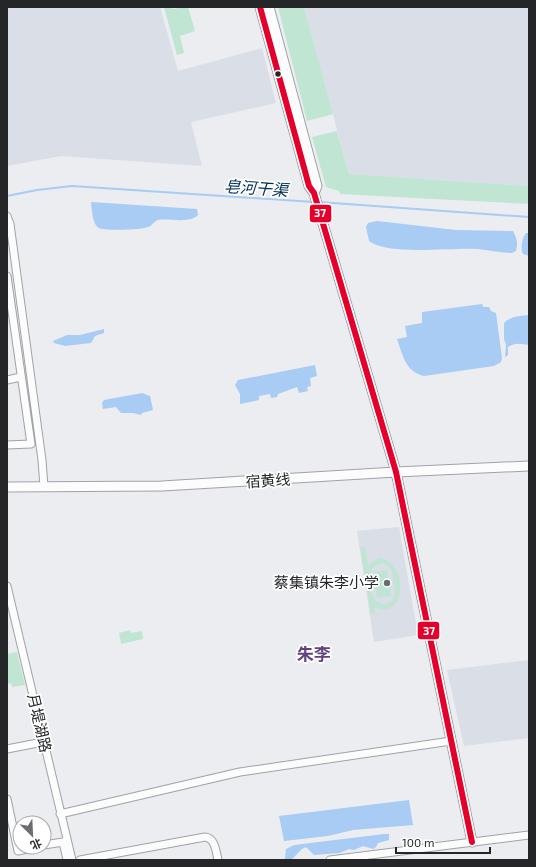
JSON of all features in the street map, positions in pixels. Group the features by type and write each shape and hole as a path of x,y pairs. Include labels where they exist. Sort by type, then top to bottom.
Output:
{"main road":[{"path":"260,7 309,186 314,193 396,472 472,842"},
{"path":"269,7 317,186 314,193"},
{"name":"宿黄线","path":"7,487 162,486 396,472 529,466"}],"street":[{"path":"7,216 10,224 30,369 44,487"},
{"path":"7,276 31,444 7,445"},
{"path":"7,380 30,369"},
{"name":"月堤湖路","path":"7,586 9,608 72,860"},
{"path":"60,814 240,772 451,741"},
{"path":"7,749 43,742"},
{"path":"7,799 12,823"},
{"path":"330,860 529,834"},
{"path":"80,860 210,837 218,860"},
{"path":"52,844 63,842 67,860"}],"shaded area":[{"path":"7,7 160,7 178,71 262,48 276,103 191,122 202,166 61,156 7,166"},
{"path":"304,7 529,7 529,186 349,174"},
{"name":"蔡集镇朱李小学","path":"399,527 418,635 374,642 357,531"},
{"path":"529,660 529,738 464,746 447,670"}],"green space":[{"path":"164,7 171,7 172,9 188,7 195,31 180,36 184,53 177,55"},
{"path":"278,7 304,7 333,114 307,121"},
{"path":"337,131 349,174 529,186 529,204 340,194 339,191 326,187 312,137"},
{"path":"360,547 365,547 368,565 379,558 389,561 396,569 399,579 400,589 398,599 393,606 385,610 374,607 375,613 371,614","holes":["382,563 390,567 392,571 395,594 391,602 384,604 379,603 374,599 370,585 371,571 374,566"]},
{"path":"387,570 391,596 377,598 373,572"},
{"path":"130,630 131,633 142,631 143,639 121,644 119,633"},
{"path":"17,652 25,685 12,687 11,683 7,684 7,654"}],"water":[{"path":"91,202 197,209 198,215 194,218 184,220 158,220 149,226 139,229 108,230 99,228 95,223"},
{"path":"377,221 456,230 513,231 517,241 517,248 516,251 512,253 503,253 478,249 405,250 378,246 369,241 366,227 368,223"},
{"path":"526,233 529,233 529,256 523,254 522,249 523,240"},
{"path":"482,304 483,307 489,307 491,311 496,313 502,358 501,362 494,366 424,376 418,374 409,367 403,357 397,339 407,337 405,326 422,323 422,312"},
{"path":"529,315 529,345 511,345 508,347 508,355 505,357 506,345 504,339 504,323 519,316"},
{"path":"104,329 104,333 95,336 91,343 65,346 54,343 53,341 67,335 80,335"},
{"path":"315,365 317,376 310,378 311,386 307,387 308,391 299,393 297,387 278,394 277,397 271,398 270,394 259,396 259,400 240,404 240,394 235,385 238,380"},
{"path":"142,393 150,396 153,410 142,413 141,415 121,413 116,407 103,409 102,403 104,400"},
{"path":"409,800 413,825 353,830 328,836 284,841 279,816"},
{"path":"389,834 389,840 378,843 373,849 363,846 354,850 349,849 340,853 314,855 306,847 292,859 285,859 286,849 294,845"}],"waterway":[{"name":"皂河干渠","path":"7,196 37,190 72,186 314,202"},
{"name":"皂河干渠","path":"319,202 529,217"}],"transit line":[{"name":"37","path":"260,7 309,186 314,193 396,472 472,842"}],"place":[{"name":"蔡集镇朱李小学","path":"387,583"}],"district":[{"name":"朱李","path":"314,654"}]}
